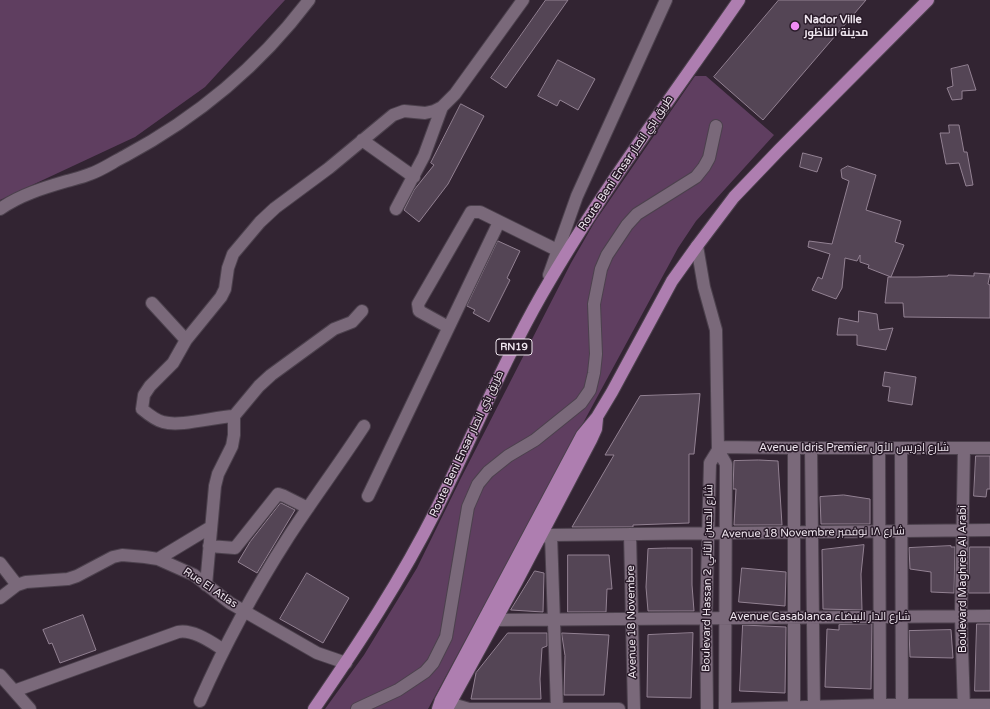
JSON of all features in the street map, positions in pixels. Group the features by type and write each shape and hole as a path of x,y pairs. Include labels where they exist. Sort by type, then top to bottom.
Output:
{"main road":[{"name":"Route Beni Ensar طريق بني انصار","path":"314,709 382,607 414,551 436,511 506,361 542,295 594,208 739,0"},
{"path":"444,706 582,435 597,418 672,281 734,197 928,0"},
{"path":"444,706 494,620 546,536 596,429 597,418"}],"street":[{"path":"0,209 16,199 32,192 90,174 150,142 209,102 259,57 309,0"},
{"path":"234,416 172,424 162,422 150,416 142,409 144,395 150,386 173,363 186,340 221,297 225,289 228,268 233,254 260,222 275,208 329,168 393,115 404,111 425,113 442,107 455,94 523,0"},
{"path":"542,295 559,251 577,196 666,0"},
{"path":"396,209 424,156 442,107"},
{"path":"357,709 398,690 425,672 433,663 446,637 468,507 478,484 488,472 508,456 535,440 581,404 590,390 594,373 596,354 594,304 601,269 607,256 626,225 637,214 696,177 704,167 708,158 716,126"},
{"path":"362,140 414,177"},
{"path":"448,327 419,311 418,304 471,212 480,212 559,251"},
{"path":"368,496 499,222"},
{"name":"Boulevard Hassan 2 شارع الحسن الثاني","path":"697,246 704,287 716,330 718,449 726,464 724,618 725,709"},
{"path":"152,303 186,340"},
{"path":"206,585 215,486 218,474 232,446 234,436 234,416 259,386 285,363 334,329 352,322 362,311"},
{"path":"200,701 224,650 245,611 289,536 364,426"},
{"path":"794,448 794,708"},
{"path":"811,448 814,708"},
{"path":"879,448 880,707"},
{"path":"901,448 902,707"},
{"name":"Boulevard Maghreb Al Arabi","path":"964,448 961,616 964,707"},
{"name":"Avenue Idris Premier شارع إدريس الأول","path":"718,449 990,448"},
{"name":"Boulevard Hassan 2 شارع الحسن الثاني","path":"707,709 706,618 710,463 718,449"},
{"path":"209,546 235,548 278,494 308,508"},
{"path":"158,559 211,527"},
{"name":"Avenue 18 Novembre شارع ١٨ نوفمبر","path":"546,536 990,530"},
{"name":"Avenue 18 Novembre","path":"630,534 634,709"},
{"path":"546,536 554,619 557,709"},
{"name":"Rue El Atlas","path":"0,598 17,585 39,580 68,579 77,576 113,557 122,555 158,559 194,575 230,603 317,654 346,663"},
{"path":"0,563 17,585"},
{"name":"Avenue Casablanca شارع الدار البيضاء","path":"494,620 990,616"},
{"path":"14,691 183,631 201,637 224,650"},
{"path":"0,675 30,709"},
{"path":"731,709 964,707 990,705"},
{"path":"444,706 469,709 619,709"}],"shaded area":[{"path":"0,0 285,0 205,87 135,137 0,200"},
{"path":"695,76 706,76 774,135 696,221 678,248 428,709 325,709 364,655 417,568 461,478 571,263 594,223"}],"building":[{"path":"546,0 568,0 506,88 491,78"},
{"path":"779,0 866,0 763,120 714,77"},
{"path":"558,60 595,79 578,110 560,100 557,106 538,96"},
{"path":"968,65 976,90 962,91 962,99 952,100 947,88 953,86 951,69"},
{"path":"461,104 484,116 448,184 419,222 404,210 414,190 434,165 431,163"},
{"path":"949,125 959,125 964,152 967,152 973,185 966,186 959,163 946,164 940,133 949,133"},
{"path":"803,153 822,158 817,172 800,167"},
{"path":"848,166 876,175 866,210 901,221 895,242 904,245 891,277 868,268 869,265 860,262 860,255 857,261 845,258 842,288 836,299 812,290 818,277 822,279 830,254 808,247 809,241 832,244 849,181 842,178 841,170"},
{"path":"498,241 520,251 507,278 510,280 489,322 473,313 475,310 467,306"},
{"path":"974,273 990,274 988,284 990,285 990,318 904,317 903,303 885,303 888,277 948,275 974,276"},
{"path":"859,311 877,314 879,330 893,328 886,350 857,345 857,335 837,335 839,318 858,322"},
{"path":"885,372 916,377 912,405 888,401 890,387 883,386"},
{"path":"700,394 694,454 689,454 689,523 633,525 633,527 572,527 614,455 605,455 640,396"},
{"path":"976,456 990,456 990,489 987,489 986,497 974,496"},
{"path":"734,461 778,461 782,525 734,525 736,489 733,489"},
{"path":"844,495 870,499 870,524 821,524 820,497"},
{"path":"281,503 295,510 257,573 238,562 250,542"},
{"path":"864,545 861,574 862,610 823,609 822,550"},
{"path":"955,547 954,593 931,592 931,572 910,569 909,548"},
{"path":"970,547 990,547 990,593 969,593"},
{"path":"692,548 694,611 648,611 646,587 648,549"},
{"path":"568,555 609,555 612,589 607,589 606,612 568,612"},
{"path":"742,568 786,572 785,606 739,602"},
{"path":"535,571 544,573 543,612 511,610"},
{"path":"307,573 349,598 323,643 280,619"},
{"path":"83,615 96,650 60,663 52,643 49,644 43,630"},
{"path":"872,624 871,689 825,687 827,629 839,630 839,625"},
{"path":"977,624 990,624 990,691 975,691"},
{"path":"743,625 786,627 785,693 740,691"},
{"path":"951,630 953,658 910,657 909,631"},
{"path":"508,633 547,633 547,646 542,648 540,679 541,699 471,699 476,673"},
{"path":"562,633 609,635 604,695 564,695 565,656"},
{"path":"693,633 691,698 647,697 648,635"}],"place":[{"name":"Nador Ville مدينة الناظور","path":"795,26"}]}
